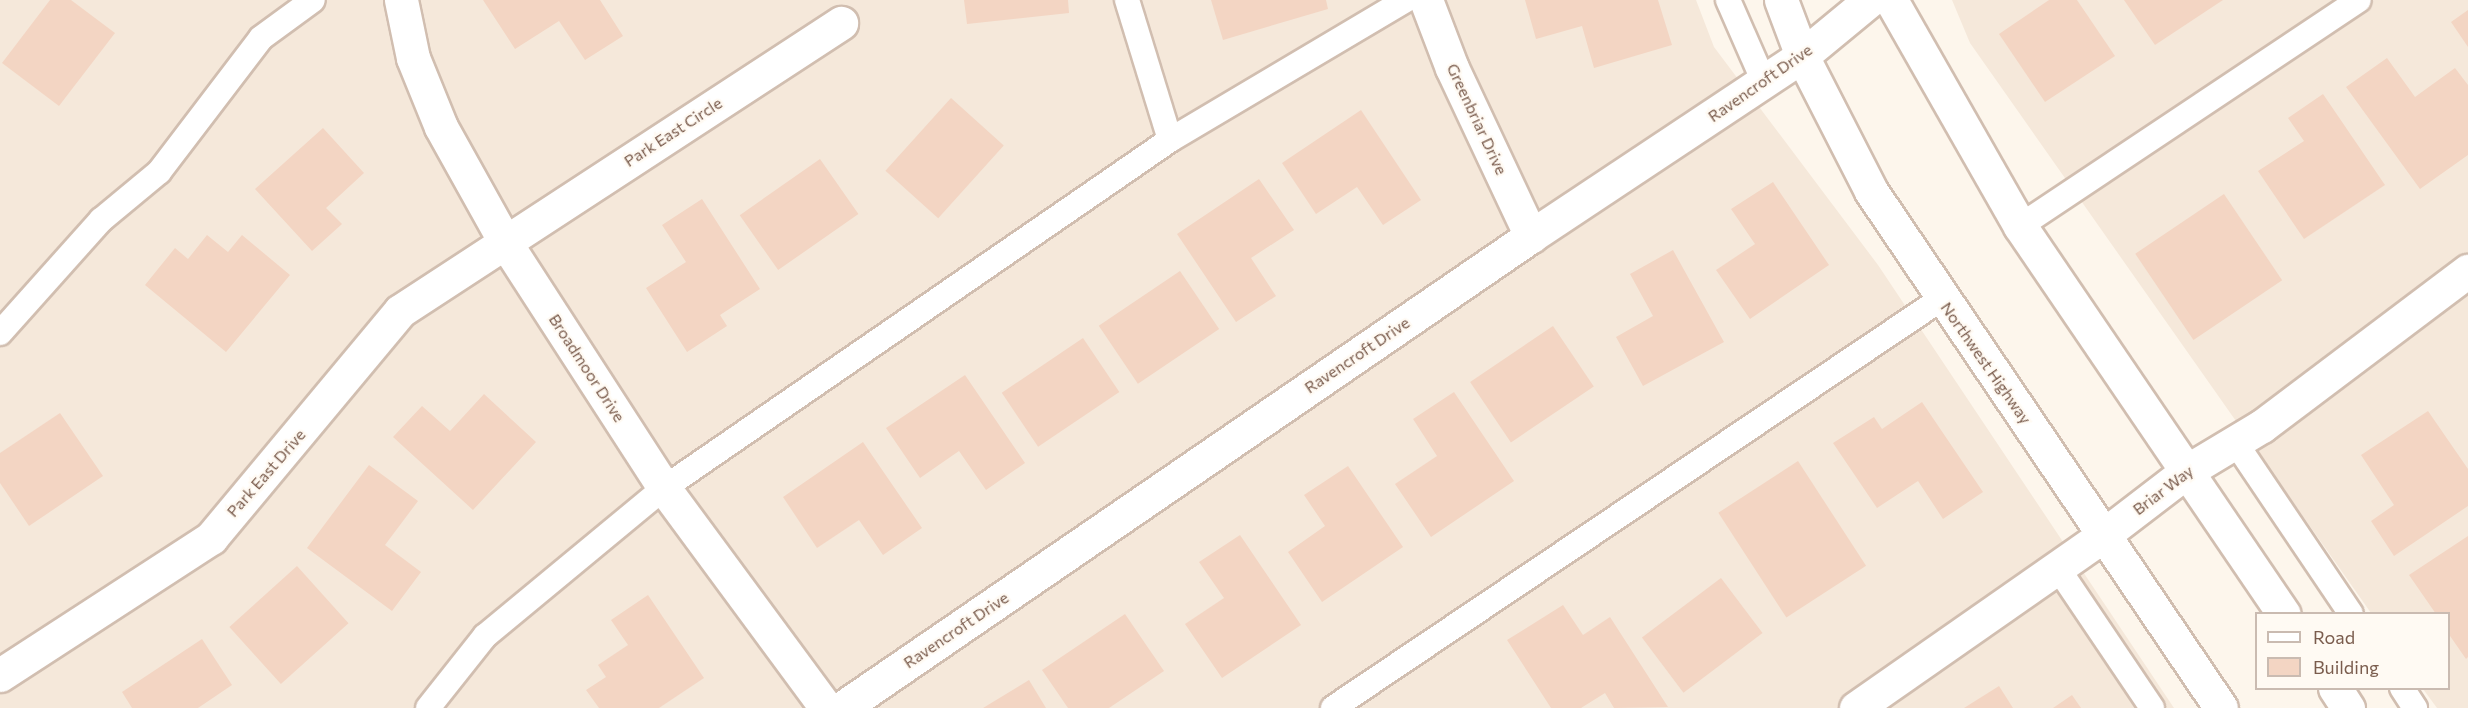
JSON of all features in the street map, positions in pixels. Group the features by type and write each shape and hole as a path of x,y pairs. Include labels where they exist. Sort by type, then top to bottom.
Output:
{"street":[{"name":"Broadmoor Drive","path":"401,0 414,58 441,127 505,242 664,488 826,708"},
{"name":"Greenbriar Drive","path":"1426,0 1452,68 1531,236"},
{"name":"Northwest Highway","path":"1781,0 1802,56 1871,191 1941,299 2105,534 2221,708"},
{"name":"Ravencroft Drive","path":"842,708 1531,236 1802,56 1870,0"},
{"path":"1891,0 2020,226 2283,612"},
{"name":"Park East Circle","path":"505,242 841,23"},
{"name":"Park East Drive","path":"0,675 211,538 400,311 505,242"},
{"name":"Briar Way","path":"1856,708 2105,534 2187,471 2262,426 2464,281"},
{"path":"2336,690 2348,708"}],"lane":[{"path":"0,333 101,220 159,172 261,38 313,0"},
{"path":"1127,0 1170,140"},
{"path":"428,708 485,636 664,488 1170,140 1407,0"},
{"path":"1728,0 1764,82"},
{"path":"2020,226 2359,0"},
{"path":"1333,708 1941,299"},
{"path":"2235,442 2350,612"},
{"path":"2057,567 2152,708"},
{"path":"2403,690 2415,708"}],"shaded area":[{"path":"0,0 1696,0 1714,47 1878,265 2174,708 0,708"},
{"path":"1952,0 2468,0 2468,708 2437,708 2424,690 2450,690 2450,612 2370,612 1970,43"}],"building":[{"path":"50,0 71,0 115,33 59,106 2,63"},
{"path":"483,0 600,0 623,36 585,60 559,21 515,49"},
{"path":"964,0 1068,0 1069,13 967,24"},
{"path":"1211,0 1326,0 1328,9 1223,40"},
{"path":"1525,0 1658,0 1672,45 1594,68 1582,26 1536,39"},
{"path":"2049,0 2077,0 2115,56 2045,102 1999,34"},
{"path":"2124,0 2223,0 2155,45"},
{"path":"2468,10 2468,47 2451,22"},
{"path":"2387,58 2415,97 2455,68 2468,85 2468,155 2420,189 2346,87"},
{"path":"2323,94 2385,185 2304,239 2258,171 2304,141 2288,118"},
{"path":"951,98 1004,146 938,218 885,171"},
{"path":"1361,110 1421,200 1383,225 1357,187 1316,214 1282,163"},
{"path":"323,128 364,173 326,208 342,224 312,251 255,189"},
{"path":"820,159 858,214 778,270 740,215"},
{"path":"1259,179 1294,230 1251,258 1276,296 1236,322 1177,234"},
{"path":"1773,182 1829,265 1750,319 1716,270 1755,244 1731,209"},
{"path":"2224,194 2282,280 2193,340 2135,254"},
{"path":"702,199 760,289 720,315 727,326 687,352 646,288 686,262 662,225"},
{"path":"207,235 228,252 242,235 290,275 226,352 145,285 175,248 188,259"},
{"path":"1673,250 1724,342 1643,386 1616,337 1653,316 1630,274"},
{"path":"1180,271 1219,329 1138,384 1099,326"},
{"path":"1553,326 1594,387 1511,442 1470,382"},
{"path":"1083,338 1119,392 1038,447 1002,393"},
{"path":"965,375 1025,463 986,490 959,451 920,478 886,428"},
{"path":"1454,392 1514,481 1431,537 1395,484 1437,456 1413,419"},
{"path":"484,394 536,442 473,510 393,437 422,406 450,431"},
{"path":"1922,402 1983,492 1943,519 1918,481 1877,508 1833,443 1874,417 1882,429"},
{"path":"2428,411 2468,469 2468,506 2394,556 2371,521 2394,505 2361,455"},
{"path":"60,413 103,476 29,526 0,483 0,453"},
{"path":"863,442 922,528 883,555 859,520 817,548 783,497"},
{"path":"1798,461 1866,566 1786,618 1718,513"},
{"path":"369,465 418,501 385,545 421,572 392,611 307,548"},
{"path":"1348,466 1403,547 1322,602 1288,552 1325,526 1304,495"},
{"path":"1240,535 1301,625 1222,678 1185,624 1224,598 1199,562"},
{"path":"2468,536 2468,657 2466,659 2450,636 2450,612 2435,612 2409,575"},
{"path":"297,566 349,623 281,684 229,627"},
{"path":"1721,578 1763,633 1683,693 1642,638"},
{"path":"648,595 704,678 659,708 599,708 586,690 606,677 598,665 628,645 611,620"},
{"path":"1563,605 1583,635 1610,617 1668,707 1614,708 1605,693 1581,708 1551,708 1507,640"},
{"path":"1125,614 1164,671 1109,708 1068,708 1042,670"},
{"path":"202,639 232,685 198,708 132,708 122,692"},
{"path":"1029,680 1046,708 983,708"},
{"path":"1999,686 2013,708 1964,708"},
{"path":"2072,695 2081,708 2053,708"}]}
